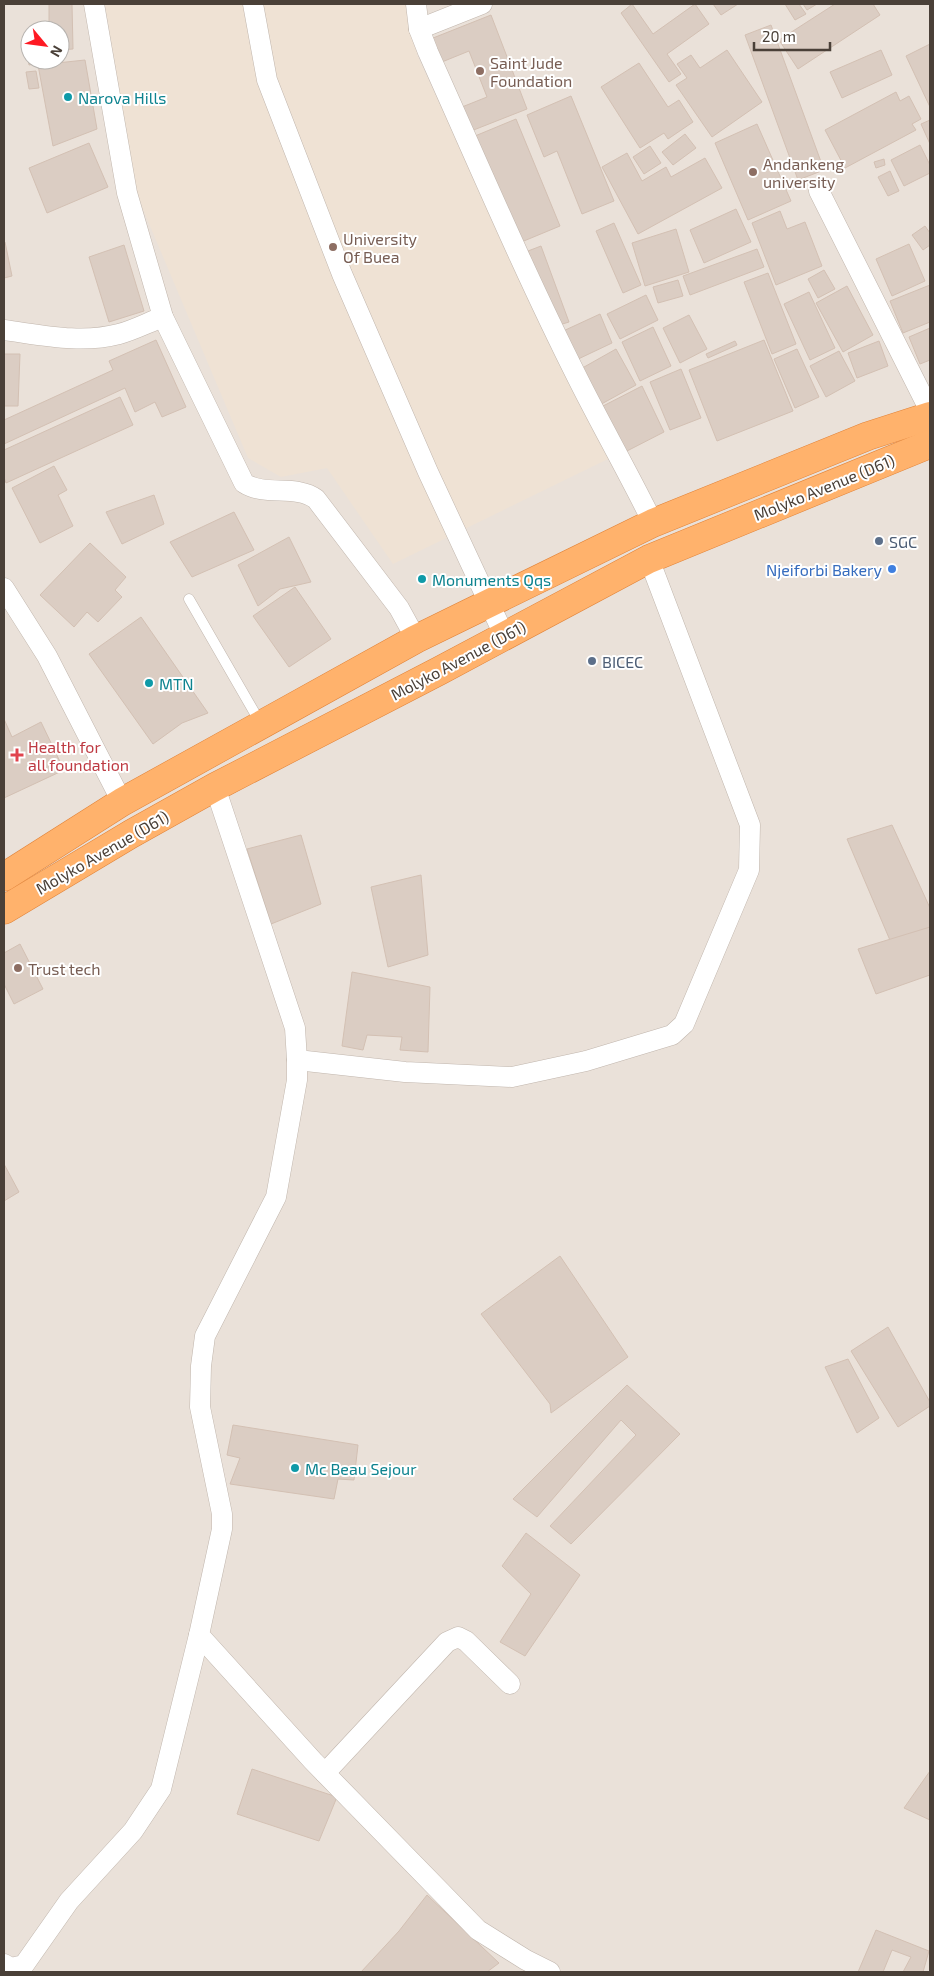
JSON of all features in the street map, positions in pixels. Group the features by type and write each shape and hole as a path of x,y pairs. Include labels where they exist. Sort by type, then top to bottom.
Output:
{"highway":[{"name":"Molyko Avenue (D61)","path":"4,877 122,802 416,638 653,523 868,436 930,416"},
{"name":"Molyko Avenue (D61)","path":"4,910 131,834 215,787 439,672 504,635 649,559 930,444"}],"street":[{"path":"94,4 127,193 163,316 244,483 254,488 306,493 316,499 399,608 416,638"},
{"path":"253,4 266,80 339,264 428,472 504,635"},
{"path":"416,4 419,29 428,52 496,203 578,379 625,465 653,523"},
{"path":"419,29 482,4"},
{"path":"819,191 930,411"},
{"path":"4,330 71,339 88,338 120,334 163,316"},
{"path":"297,1060 405,1072 512,1077 586,1061 672,1035 684,1024 749,870 750,825 649,559"},
{"path":"4,588 47,656 122,802"},
{"path":"4,1964 11,1968 24,1964 69,1901 133,1832 161,1789 199,1636 222,1529 222,1514 200,1408 201,1366 205,1336 276,1197 297,1080 297,1060 295,1028 215,787"},
{"path":"199,1636 325,1773 478,1930 522,1966 550,1972"},
{"path":"325,1773 447,1642 458,1637 466,1640 510,1684"}],"lane":[{"path":"189,598 261,725"}],"shaded area":[{"path":"4,4 930,4 930,1972 4,1972"},
{"name":"University Of Buea","path":"105,4 410,4 417,55 572,388 610,458 393,564 327,468 281,477 248,458 134,188"}],"building":[{"path":"49,4 72,4 73,49 70,49 70,20 49,20"},
{"path":"632,4 653,34 695,4 709,24 667,54 681,74 669,82 621,13"},
{"path":"713,4 738,4 721,15"},
{"path":"785,4 799,4 806,14 795,20"},
{"path":"803,4 817,4 807,10"},
{"path":"835,4 873,4 880,15 798,69 779,40"},
{"path":"491,15 527,109 466,133 457,109 487,97 469,51 437,64 428,40"},
{"path":"771,25 824,170 798,180 745,35"},
{"path":"930,44 930,107 906,56"},
{"path":"727,50 762,102 712,137 676,85 687,78 677,64 691,55 700,68"},
{"path":"881,50 892,75 842,98 830,72"},
{"name":"Narova Hills","path":"85,60 97,129 53,146 39,70 70,70 70,62"},
{"path":"639,63 668,107 679,100 693,122 668,139 664,133 640,148 601,87"},
{"path":"36,71 39,88 29,89 26,72"},
{"path":"896,92 900,101 909,96 921,119 912,124 916,130 845,168 825,130"},
{"path":"571,96 614,201 582,214 557,151 544,157 527,115"},
{"path":"516,119 560,226 519,243 475,136"},
{"path":"930,120 930,144 921,124"},
{"name":"Andankeng university","path":"757,124 791,201 748,220 715,143"},
{"path":"685,134 696,148 673,165 662,152"},
{"path":"89,143 108,187 47,213 29,168"},
{"path":"920,145 930,165 930,173 904,186 891,160"},
{"path":"650,146 661,163 644,174 633,157"},
{"path":"627,153 642,181 666,167 671,177 705,158 722,188 638,234 602,167"},
{"path":"884,159 885,165 876,168 874,162"},
{"path":"890,171 899,191 888,196 878,177"},
{"path":"736,209 751,242 704,263 690,230"},
{"path":"780,211 787,229 805,222 822,266 776,285 752,223"},
{"path":"614,223 641,285 623,293 596,231"},
{"path":"925,226 930,233 930,245 923,250 912,235"},
{"path":"676,229 689,272 645,286 632,243"},
{"path":"4,243 12,276 4,278"},
{"path":"909,244 925,281 892,296 876,259"},
{"path":"124,245 144,311 109,322 89,257"},
{"path":"541,246 569,322 556,326 528,251"},
{"path":"757,249 764,267 690,295 683,276"},
{"path":"824,270 835,289 818,298 808,279"},
{"path":"768,273 796,344 772,354 744,282"},
{"path":"678,280 683,296 658,303 653,287"},
{"path":"930,285 930,322 903,333 890,301"},
{"path":"847,286 873,335 843,352 816,303"},
{"path":"809,292 835,348 810,360 784,304"},
{"path":"646,295 658,320 620,339 607,314"},
{"path":"600,314 612,343 574,361 561,332"},
{"path":"689,315 707,349 680,363 663,328"},
{"path":"653,327 671,366 640,381 622,342"},
{"path":"930,328 930,360 920,364 909,337"},
{"path":"156,340 186,407 162,417 155,402 135,412 125,388 4,444 4,420 113,370 109,361"},
{"path":"764,340 793,411 717,441 689,370"},
{"path":"735,341 737,345 708,358 706,354"},
{"path":"879,341 888,366 857,378 848,353"},
{"path":"616,349 636,385 596,407 577,371"},
{"path":"797,349 819,397 795,408 774,359"},
{"path":"839,351 855,381 826,397 810,366"},
{"path":"4,354 20,354 18,406 4,406"},
{"path":"681,369 701,418 670,430 650,382"},
{"path":"642,386 664,432 625,452 603,406"},
{"path":"120,397 133,425 6,483 4,477 4,450"},
{"path":"54,466 67,490 58,495 73,526 40,543 12,488"},
{"path":"154,495 164,524 122,544 106,512"},
{"path":"234,512 254,550 192,577 170,542"},
{"path":"289,537 311,582 280,589 258,606 238,565"},
{"path":"90,543 126,577 115,590 122,597 98,622 87,612 74,627 40,595"},
{"path":"295,587 331,639 289,667 253,616"},
{"name":"MTN","path":"141,617 208,713 182,723 153,744 89,654"},
{"path":"4,719 12,737 41,722 64,770 4,798"},
{"path":"892,825 930,908 930,928 892,945 847,839"},
{"path":"301,835 321,904 271,924 247,849"},
{"path":"421,875 428,955 388,967 371,887"},
{"path":"930,927 930,975 876,994 858,949"},
{"name":"Trust tech","path":"20,944 43,989 14,1004 4,984 4,953"},
{"path":"352,972 430,987 428,1052 400,1050 402,1037 367,1035 363,1050 342,1046"},
{"path":"4,1164 19,1192 4,1201"},
{"path":"560,1256 628,1357 551,1413 550,1404 481,1314"},
{"path":"888,1327 930,1402 930,1406 898,1427 851,1351"},
{"path":"848,1359 879,1418 857,1433 825,1367"},
{"path":"627,1385 680,1434 571,1544 550,1526 636,1435 621,1420 537,1517 513,1499"},
{"name":"Mc Beau Sejour","path":"233,1425 358,1445 354,1480 338,1479 334,1499 230,1484 240,1458 227,1455"},
{"path":"526,1533 580,1575 525,1656 500,1642 531,1594 502,1566"},
{"path":"252,1769 337,1797 319,1841 237,1814"},
{"path":"930,1771 930,1820 904,1808"},
{"path":"427,1895 499,1963 487,1972 361,1972 399,1931"},
{"path":"876,1930 929,1951 923,1972 903,1972 911,1957 892,1950 883,1972 858,1972"}],"place":[{"name":"Saint Jude Foundation","path":"480,71"},
{"name":"Narova Hills","path":"68,97"},
{"name":"Andankeng university","path":"753,172"},
{"name":"University Of Buea","path":"333,247"},
{"name":"SGC","path":"879,541"},
{"name":"Njeiforbi Bakery","path":"892,569"},
{"name":"Monuments Qqs","path":"422,579"},
{"name":"BICEC","path":"592,661"},
{"name":"MTN","path":"149,683"},
{"name":"Health for all foundation","path":"17,755"},
{"name":"Trust tech","path":"18,968"},
{"name":"Mc Beau Sejour","path":"295,1468"}]}
